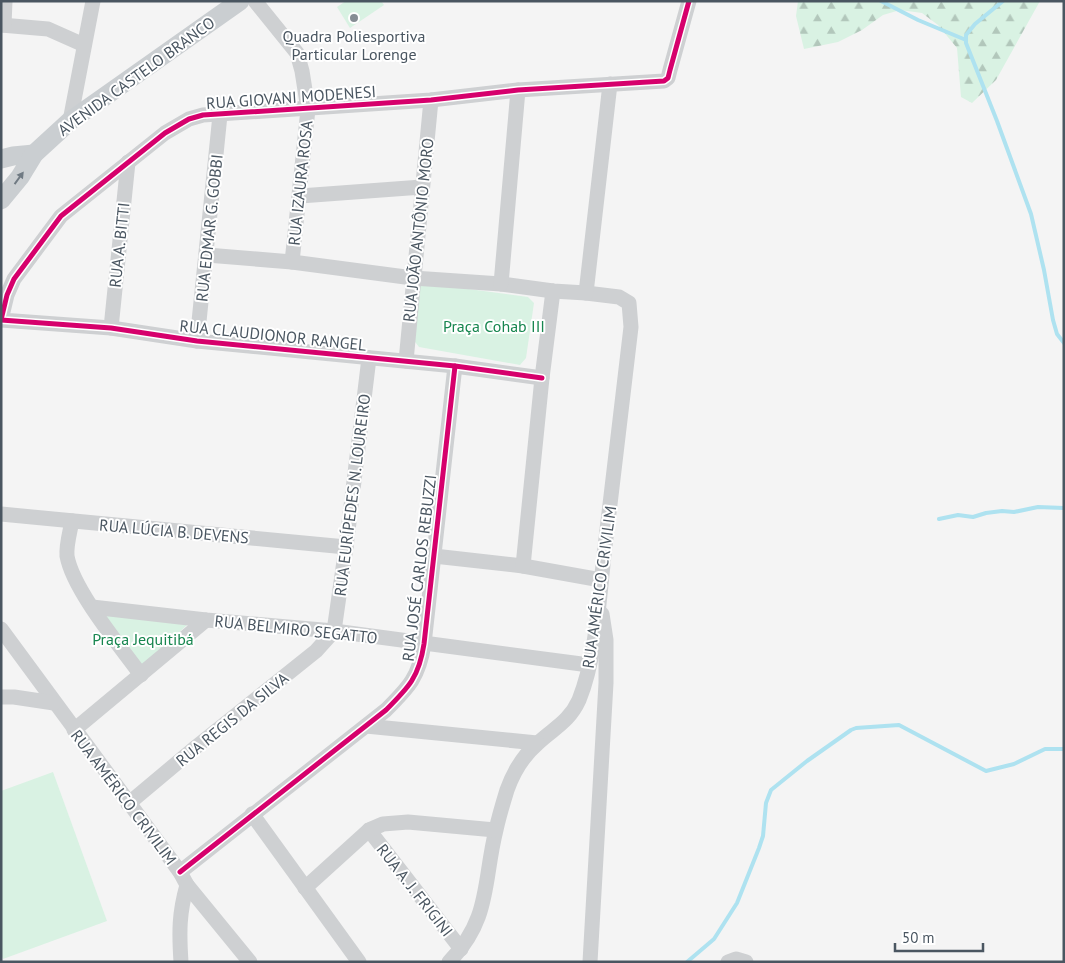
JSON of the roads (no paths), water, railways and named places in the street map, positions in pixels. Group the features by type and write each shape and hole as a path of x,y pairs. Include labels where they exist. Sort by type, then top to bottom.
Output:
{"main road":[{"name":"AVENIDA CASTELO BRANCO","path":"1,200 20,177 34,154 70,121 240,1"},
{"path":"1,158 34,154"}],"street":[{"path":"5,1 2,25 48,29 84,44"},
{"path":"70,121 93,1"},
{"name":"RUA IZAURA ROSA","path":"255,1 297,53 308,109 292,262"},
{"name":"RUA GIOVANI MODENESI","path":"1,320 14,278 60,216 165,133 189,119 203,115 431,100 518,90 664,81 668,78 689,1"},
{"path":"207,255 292,262 413,278 501,284 586,293 610,84"},
{"path":"501,284 518,90"},
{"name":"RUA JOÃO ANTÔNIO MORO","path":"406,361 431,100"},
{"name":"RUA EDMAR G. GOBBI","path":"197,341 220,114"},
{"name":"RUA A. BITTI","path":"111,328 128,162"},
{"path":"300,196 422,187"},
{"path":"523,566 542,378 553,291"},
{"name":"RUA AMÉRICO CRIVILIM","path":"449,962 461,949 477,922 484,897 495,830 508,788 521,762 537,743 571,715 578,700 589,665 600,601 631,327 629,303 619,297 586,293"},
{"name":"RUA CLAUDIONOR RANGEL","path":"1,320 111,328 197,341 455,366 542,378"},
{"name":"RUA EURÍPEDES N. LOUREIRO","path":"334,631 369,358"},
{"name":"RUA JOSÉ CARLOS REBUZZI","path":"183,878 252,814 340,748 386,710 416,677 422,660 455,366"},
{"name":"RUA LÚCIA B. DEVENS","path":"1,514 346,547"},
{"path":"72,521 67,554 72,571 92,607 141,675"},
{"path":"434,556 523,566 602,580"},
{"path":"590,962 606,683 606,640 600,601"},
{"name":"RUA BELMIRO SEGATTO","path":"92,607 206,620 334,631 589,665"},
{"path":"74,730 206,620"},
{"name":"RUA AMÉRICO CRIVILIM","path":"1,630 183,878 250,962"},
{"name":"RUA REGIS DA SILVA","path":"128,804 196,746 316,651 334,631"},
{"path":"1,697 54,703"},
{"path":"366,726 537,743"},
{"path":"252,814 359,962"},
{"path":"305,888 369,830 382,824 408,822 495,830"},
{"name":"RUA A. J. FRIGINI","path":"369,830 461,949"},
{"path":"181,962 179,929 183,878"},
{"path":"728,962 736,959 746,962"}],"waterway":[{"path":"881,1 918,20 966,40"},
{"path":"1003,1 975,24 966,35 966,43 1031,214 1053,320 1057,334 1064,343"},
{"path":"939,519 958,515 973,517 986,513 1014,512 1038,507 1064,508"},
{"path":"687,962 714,939 737,903 763,836 766,803 771,790 807,761 851,730 899,725 986,771 1014,764 1045,749 1064,749"}],"place":[{"name":"Quadra Poliesportiva Particular Lorenge","path":"354,18"}],"park label":[{"name":"Praça Cohab III","path":"494,326"},
{"name":"Praça Jequitibá","path":"143,639"}]}
